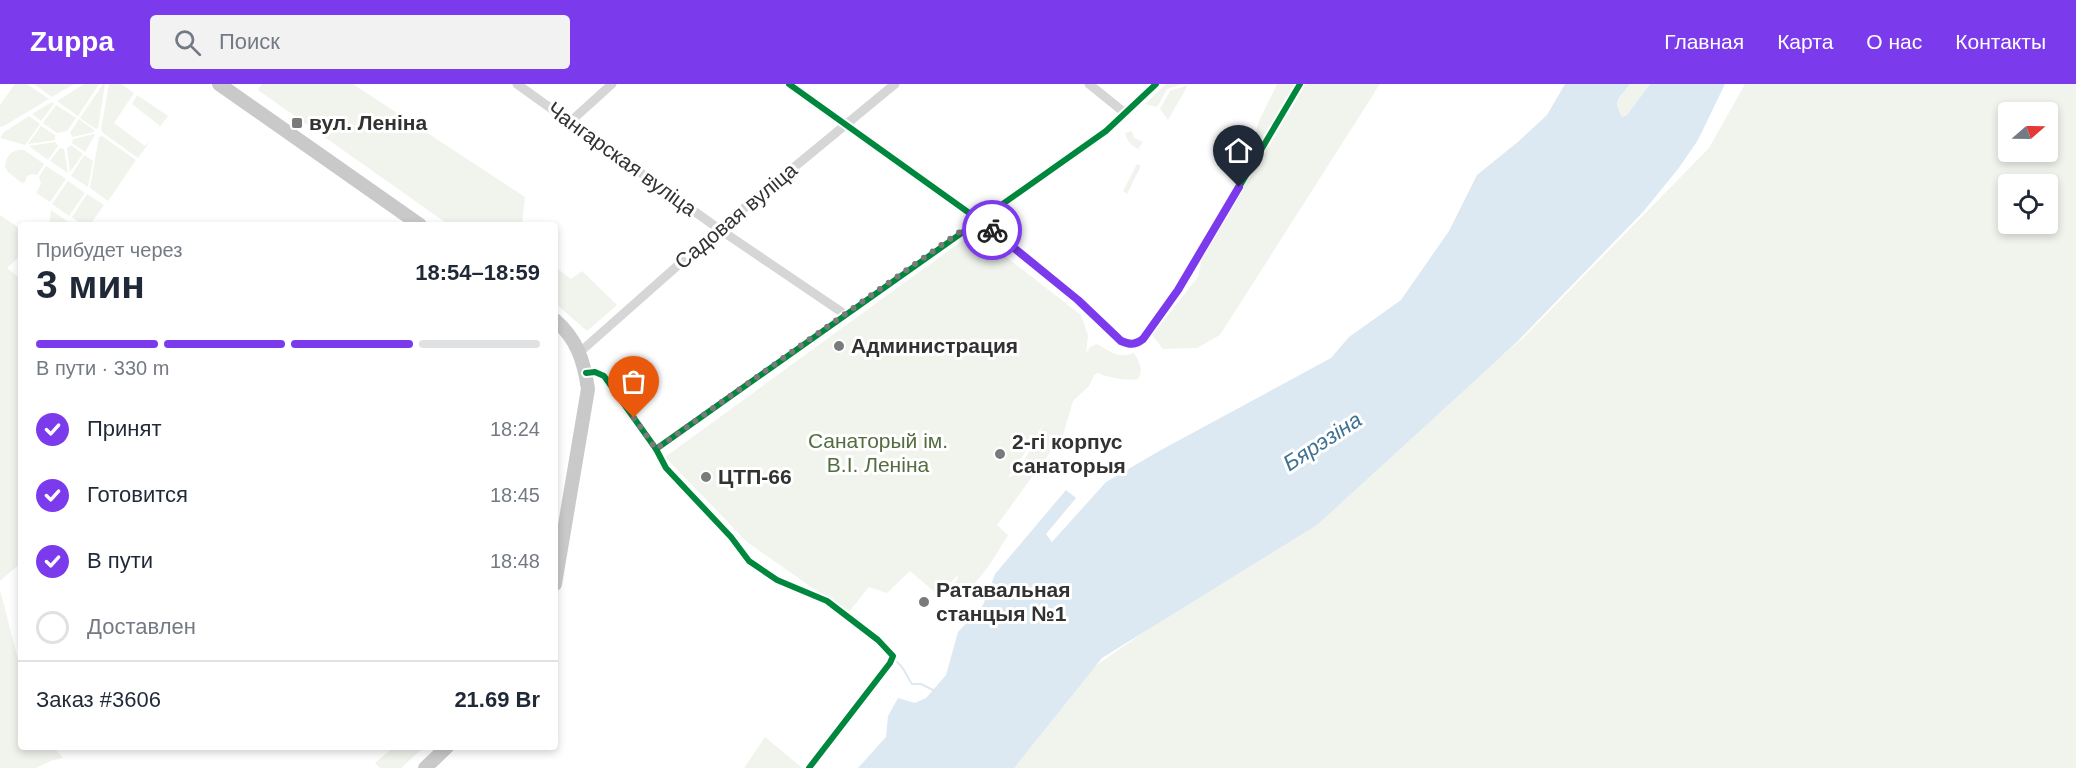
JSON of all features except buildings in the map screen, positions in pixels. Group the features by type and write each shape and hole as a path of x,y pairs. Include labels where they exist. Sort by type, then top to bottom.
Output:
{"main road":[{"path":"219,84 416,222"},
{"path":"558,323 574,339 580,352 588,389 558,566"},
{"path":"425,768 444,750"}],"street":[{"name":"Чангарская вуліца","path":"517,84 719,229 846,315"},
{"path":"571,121 612,84"},
{"path":"789,84 978,219 1078,300 1121,341 1129,344 1143,339 1178,290 1300,84"},
{"name":"Садовая вуліца","path":"580,352 719,229 895,84"},
{"path":"1089,84 1125,113"},
{"path":"656,449 978,219 1106,131 1156,84"},
{"path":"586,373 596,372 604,376 656,449 666,468 731,537 749,561 777,580 827,602 878,640 893,656 890,663 808,768"}],"green space":[{"path":"15,84 27,84 49,99 2,127 0,126 0,105"},
{"path":"34,84 74,84 52,97"},
{"path":"84,84 99,84 78,116 57,101"},
{"path":"105,84 96,129 80,118"},
{"path":"109,84 121,84 134,93 114,123 145,146 151,140 138,158 103,133 101,129"},
{"path":"262,84 353,84 525,197 522,222 445,222 258,90"},
{"path":"1166,84 1183,84 1167,89 1157,107 1145,104"},
{"path":"1277,84 1380,84 1220,335 1197,348 1163,349 1152,335 1198,277 1204,248 1242,179 1259,121"},
{"path":"1630,84 1650,84 1627,115 1621,117 1618,103"},
{"path":"1745,84 2076,84 2076,768 1009,768 1091,669 1342,494 1524,337 1709,148"},
{"path":"1188,85 1168,120 1160,109 1170,91"},
{"path":"137,95 168,116 153,136 160,126 132,104"},
{"path":"52,102 54,104 41,121 32,114"},
{"path":"56,105 76,118 67,131 57,133 43,123"},
{"path":"29,116 40,124 25,145 0,138 4,132"},
{"path":"79,119 94,132 73,137 70,133"},
{"path":"41,126 55,135 55,140 28,144"},
{"path":"1132,131 1134,138 1143,142 1139,147 1140,150 1130,143 1126,136 1125,133"},
{"path":"94,134 85,152 72,143 73,139"},
{"path":"102,136 136,160 108,201 90,188 99,137"},
{"path":"55,142 58,146 48,160 29,146"},
{"path":"71,145 83,154 70,172 67,148"},
{"path":"60,148 64,149 68,173 50,161"},
{"path":"18,150 24,150 44,164 37,175 27,176 25,182 22,183 5,167 8,156"},
{"path":"84,155 93,161 88,187 71,176"},
{"path":"1137,164 1141,166 1127,194 1123,191"},
{"path":"46,166 66,179 50,202 36,193 41,184 39,177"},
{"path":"68,181 85,193 69,216 52,204"},
{"path":"87,194 104,205 92,222 78,222 72,217"},
{"path":"51,210 69,222 49,222"},
{"path":"0,215 18,227 18,258 7,268 18,277 18,566 0,581"},
{"name":"Санаторый ім. В.І. Леніна","path":"974,232 1081,315 1088,335 1086,353 1090,347 1097,344 1119,355 1134,353 1140,366 1141,372 1138,379 1118,379 1098,373 1094,375 1089,386 1073,401 1063,435 997,525 1008,535 991,562 968,589 951,596 948,589 957,580 958,575 938,595 910,571 887,593 869,587 848,613 747,542 665,457","holes":["1045,422 1018,472 1008,478"]},
{"path":"558,269 571,279 582,271 617,305 587,331 558,306"},
{"path":"0,590 18,659 18,750 56,750 63,758 36,768 0,768"},
{"path":"765,737 801,767 744,768"},
{"path":"390,750 421,750 401,768 380,768 375,763"}],"water":[{"name":"Бярэзіна","path":"1565,84 1630,84 1618,99 1619,112 1622,117 1627,115 1650,84 1725,84 1698,140 1678,169 1643,212 1517,342 1317,525 1102,658 1014,768 858,768 886,737 888,716 898,698 915,703 926,698 946,675 958,632 983,605 995,574 1066,490 1076,498 1046,534 1052,542 1106,482 1331,358 1349,337 1401,300 1449,231 1477,175 1547,115"}],"waterway":[{"path":"897,662 904,669 912,684 921,684 933,690"}],"cycle path":[{"path":"789,84 986,225 1078,300 1121,341 1132,344 1143,339 1178,290 1300,84"},
{"path":"656,449 1106,131 1156,84"},
{"path":"586,373 595,372 604,376 656,449 666,468 731,537 749,561 777,580 827,601 878,640 893,656 890,663 809,768"}],"way so far":[{"path":"634,418 656,449 978,219 992,230"}],"place":[{"name":"вул. Леніна","path":"297,123"},
{"name":"Администрация","path":"839,346"},
{"name":"2-гі корпус санаторыя","path":"1000,454"},
{"name":"ЦТП-66","path":"706,477"},
{"name":"Ратавальная станцыя №1","path":"924,602"}],"route":[{"path":"992,230 1078,300 1121,341 1129,344 1137,343 1143,339 1178,290 1239,187"}]}
